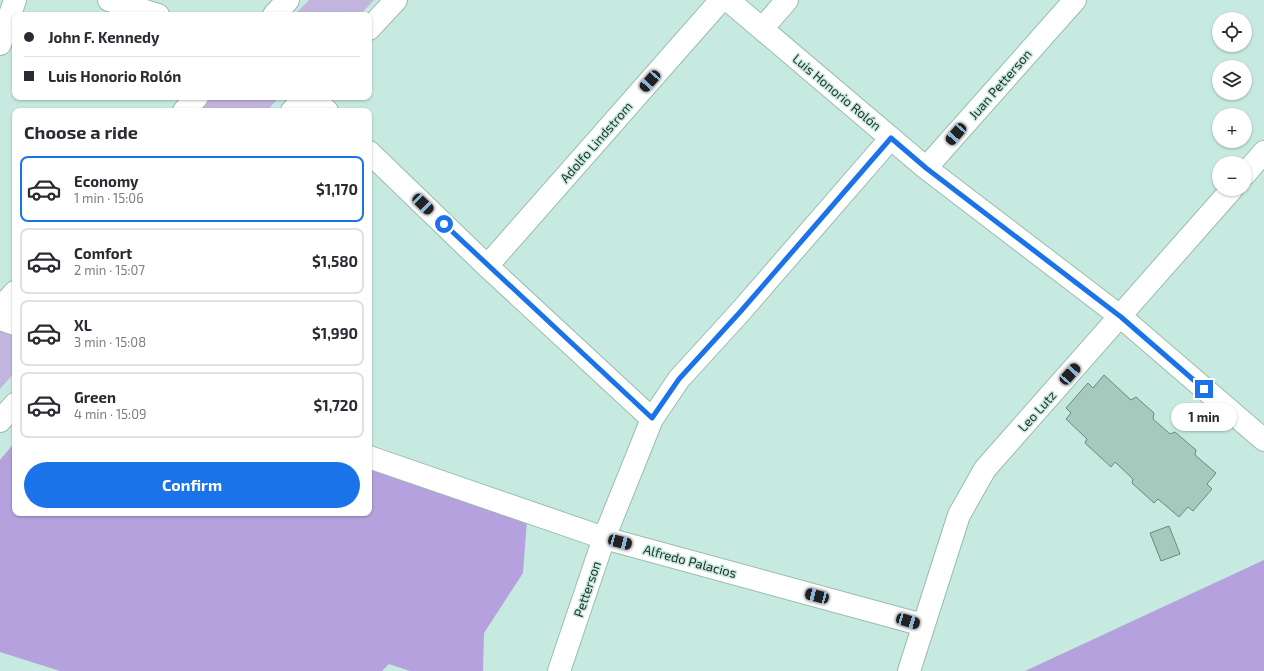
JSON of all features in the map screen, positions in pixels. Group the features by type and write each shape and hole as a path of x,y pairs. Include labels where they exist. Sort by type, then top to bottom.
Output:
{"street":[{"path":"0,44 15,0"},
{"path":"109,0 148,12"},
{"path":"277,12 288,0"},
{"path":"372,26 396,0"},
{"name":"Adolfo Lindstrom","path":"487,266 721,0"},
{"name":"Luis Honorio Rolón","path":"728,0 926,168 1121,317 1264,440"},
{"path":"762,28 787,0"},
{"name":"Juan Petterson","path":"926,168 1074,0"},
{"path":"187,108 194,100"},
{"path":"295,108 303,100"},
{"path":"315,100 324,108"},
{"path":"372,155 487,266 652,418 679,379 741,311 891,138"},
{"path":"1252,166 1264,152"},
{"name":"Leo Lutz","path":"909,671 959,515 985,469 1121,317 1226,196"},
{"path":"0,308 12,295"},
{"path":"0,319 12,323"},
{"path":"0,421 12,407"},
{"name":"Petterson","path":"559,671 604,538 652,418"},
{"name":"Alfredo Palacios","path":"372,458 604,538 923,626"}],"shaded area":[{"path":"309,0 374,0 363,12 297,12"},
{"path":"209,100 277,100 269,108 202,108"},
{"path":"0,329 12,331 12,375 0,389"},
{"path":"12,446 12,516 372,516 372,468 527,520 523,573 484,633 483,671 410,671 389,664 382,671 60,671 0,652 0,460"},
{"path":"1264,560 1264,671 1025,671"}],"building":[{"path":"1104,375 1131,400 1136,397 1154,413 1153,419 1170,434 1175,432 1196,450 1195,455 1216,473 1207,484 1212,489 1193,511 1188,507 1179,517 1158,499 1154,503 1132,483 1133,479 1115,462 1111,467 1085,443 1087,439 1066,419 1071,413 1066,408 1088,383 1093,388"},
{"path":"1169,526 1180,554 1161,561 1150,533"}],"route":[{"path":"444,224 487,266 652,418 679,379 741,311 891,138 926,168 1121,317 1204,389"}]}
